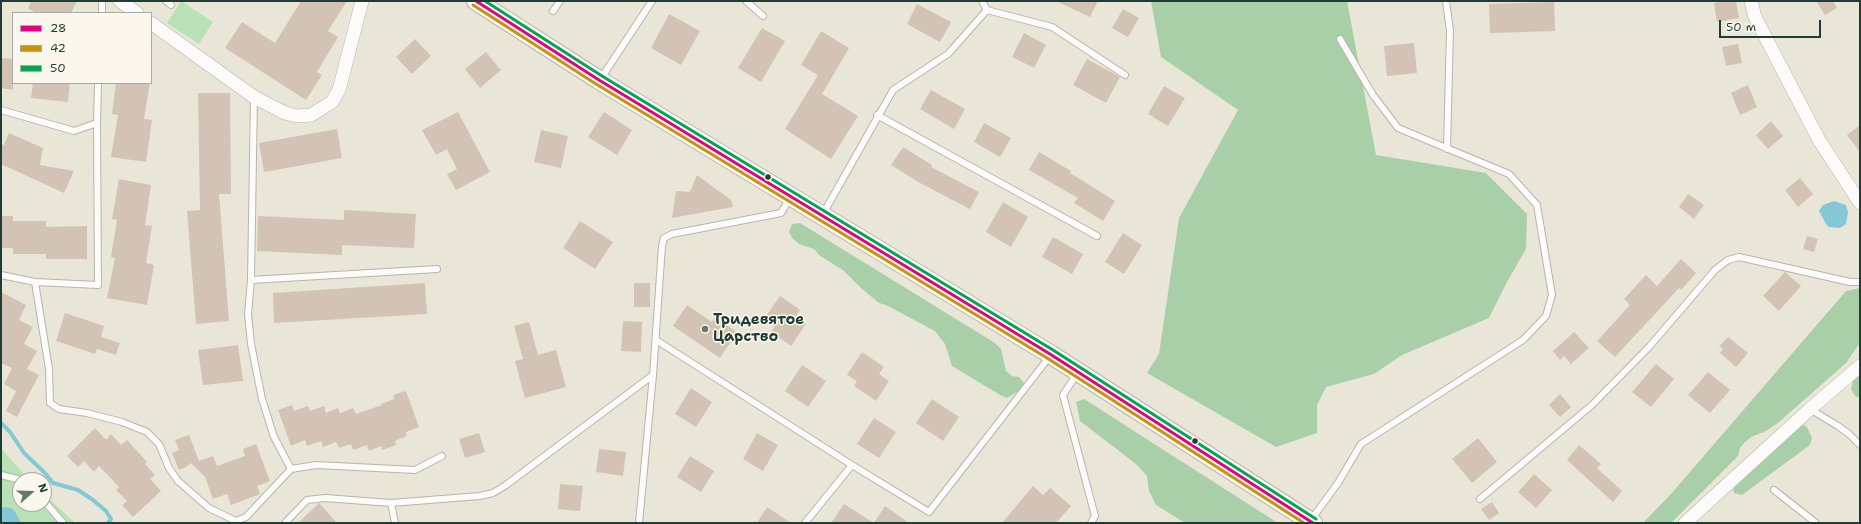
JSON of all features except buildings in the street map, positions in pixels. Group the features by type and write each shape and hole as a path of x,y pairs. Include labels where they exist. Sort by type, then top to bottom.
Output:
{"main road":[{"path":"476,1 599,80 1051,354 1312,522"}],"street":[{"path":"120,1 136,12"},
{"path":"152,24 254,97 285,113 297,116 311,115 332,102 339,90 362,1"},
{"path":"1751,1 1755,17 1819,140 1860,203"},
{"path":"1685,523 1810,409 1860,366"}],"lane":[{"path":"102,1 102,12"},
{"path":"166,1 172,5"},
{"path":"553,11 560,1"},
{"path":"599,80 652,1"},
{"path":"746,1 763,16"},
{"path":"982,1 986,10"},
{"path":"1446,1 1450,31 1447,149"},
{"path":"986,10 1052,28 1125,75"},
{"path":"822,215 892,90 948,54 986,10"},
{"path":"1312,522 1361,444 1523,340 1546,316 1552,295 1537,204 1509,174 1398,128 1372,95 1340,39"},
{"path":"1,275 35,282 98,285 98,84"},
{"path":"254,97 251,280 248,314 254,360 262,399 274,437 290,469"},
{"path":"1,110 74,131 97,123"},
{"path":"877,115 1097,236"},
{"path":"639,523 656,340 662,246 664,238 672,234 781,213 791,197"},
{"path":"1480,499 1592,405 1649,347 1715,270 1728,260 1740,257 1850,282 1860,282"},
{"path":"251,280 437,269"},
{"path":"35,282 49,369 50,403 59,409 87,413 122,422 147,432 159,444 178,481 209,508 236,521 246,517 290,469 316,465 415,470 442,456"},
{"path":"656,340 852,466 929,512 1051,354"},
{"path":"1078,372 1063,395 1095,516 1091,523"},
{"path":"285,523 307,500 325,498 391,504 480,496 493,493 506,485 653,375"},
{"path":"1810,409 1844,430 1860,445"},
{"path":"805,523 852,466"},
{"path":"1,475 12,478"},
{"path":"1774,490 1816,523"},
{"path":"391,504 395,523"},
{"path":"52,510 63,523"}],"green space":[{"path":"181,1 213,22 199,44 167,23"},
{"path":"1151,1 1347,1 1376,155 1486,173 1527,214 1526,249 1489,318 1402,355 1374,374 1326,387 1317,405 1317,433 1276,447 1147,373 1159,354 1179,218 1238,110 1161,57"},
{"path":"800,223 995,343 1001,349 1006,371 1012,376 1019,377 1024,383 1020,390 1007,398 952,366 945,344 935,331 886,305 879,303 844,271 819,255 814,249 799,244 793,239 789,232 792,224"},
{"path":"1860,288 1860,343 1846,363 1779,422 1766,431 1751,437 1745,442 1740,448 1738,456 1671,523 1643,523 1671,494 1846,291"},
{"path":"1860,375 1860,398 1855,396 1851,389 1853,381"},
{"path":"1084,399 1278,523 1185,523 1156,505 1149,491 1147,476 1136,464 1080,421 1076,402"},
{"path":"1803,425 1807,427 1812,438 1810,445 1742,495 1734,493 1733,490 1736,484 1800,426"},
{"path":"1,448 22,472 12,472 12,512 52,512 52,501 75,523 1,523"}],"water":[{"path":"1834,201 1846,205 1848,212 1846,224 1840,228 1829,227 1819,211 1823,205"},
{"path":"7,507 12,509 12,512 15,512 21,523 1,523 1,508"}],"waterway":[{"path":"1,423 10,432 24,453 53,483 78,490 93,500 106,511 111,519 108,523"}],"transit line":[{"name":"28","path":"476,1 599,80 1050,354 1313,523"},
{"name":"50","path":"485,1 602,76 1053,350 1316,519"},
{"name":"42","path":"473,5 596,84 1047,358 1304,523"}],"place":[{"name":"Тридевятое Царство","path":"705,329"}]}
